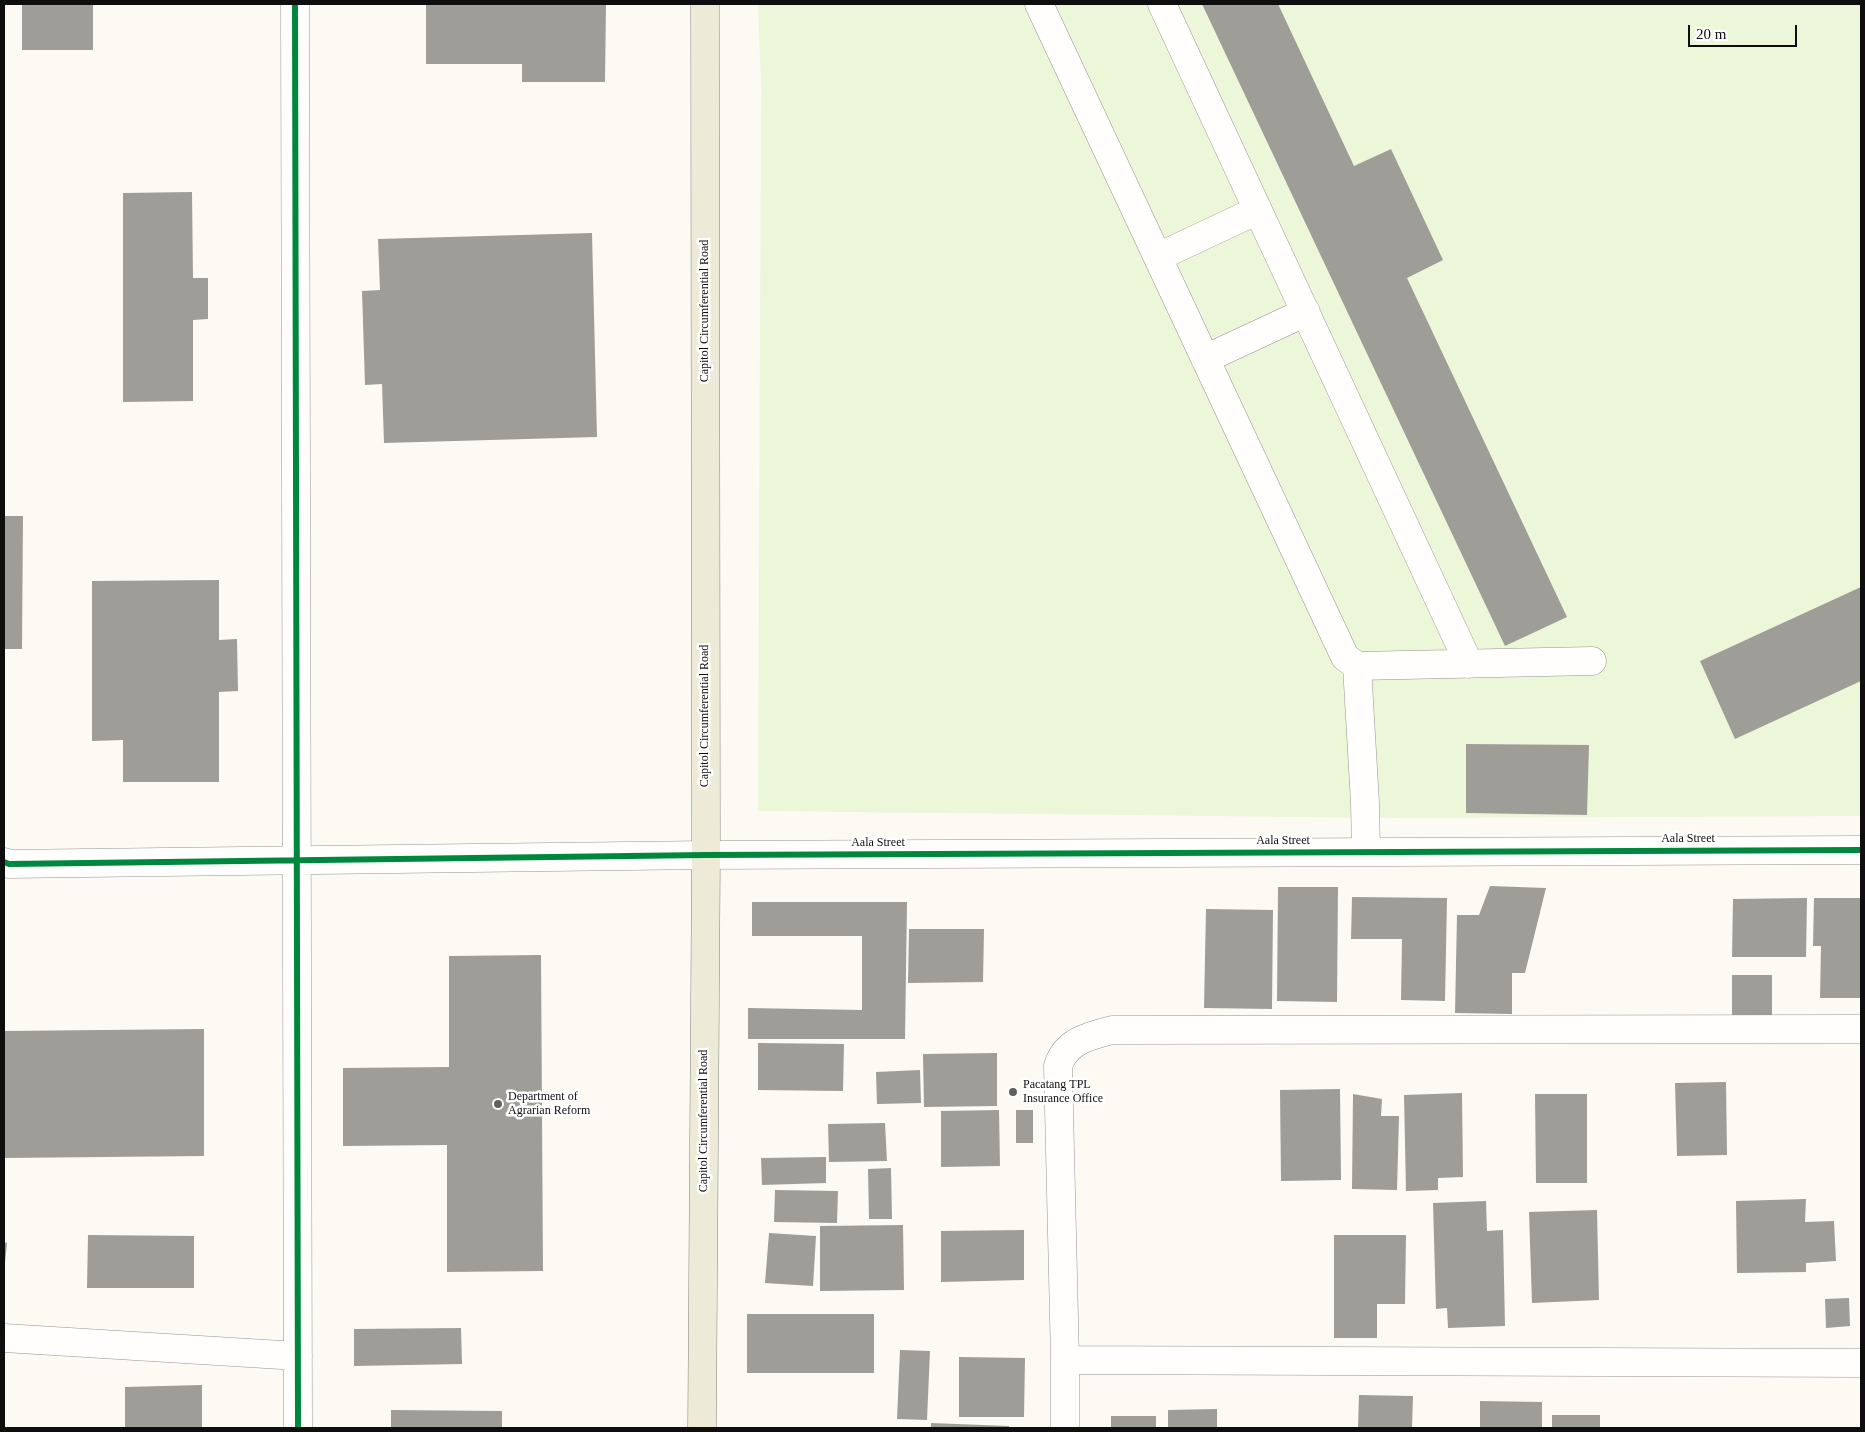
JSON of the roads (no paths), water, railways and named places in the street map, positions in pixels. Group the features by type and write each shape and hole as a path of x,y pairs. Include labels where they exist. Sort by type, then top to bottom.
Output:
{"main road":[{"name":"Capitol Circumferential Road","path":"702,1428 706,855 705,4"}],"street":[{"path":"295,4 298,1428"},
{"path":"1039,4 1345,657 1357,666 1592,661"},
{"path":"1162,4 1469,664"},
{"path":"1158,257 1258,210"},
{"path":"1205,359 1306,312"},
{"path":"1357,666 1366,851"},
{"name":"Aala Street","path":"4,862 8,864 706,855 1861,850"},
{"path":"1064,1428 1065,1360 1058,1066 1061,1055 1073,1044 1112,1030 1861,1030"},
{"path":"4,1338 298,1356"},
{"path":"1065,1360 1861,1363"}],"place":[{"name":"Pacatang TPL Insurance Office","path":"1013,1092"},
{"name":"Department of Agrarian Reform","path":"498,1104"}]}
